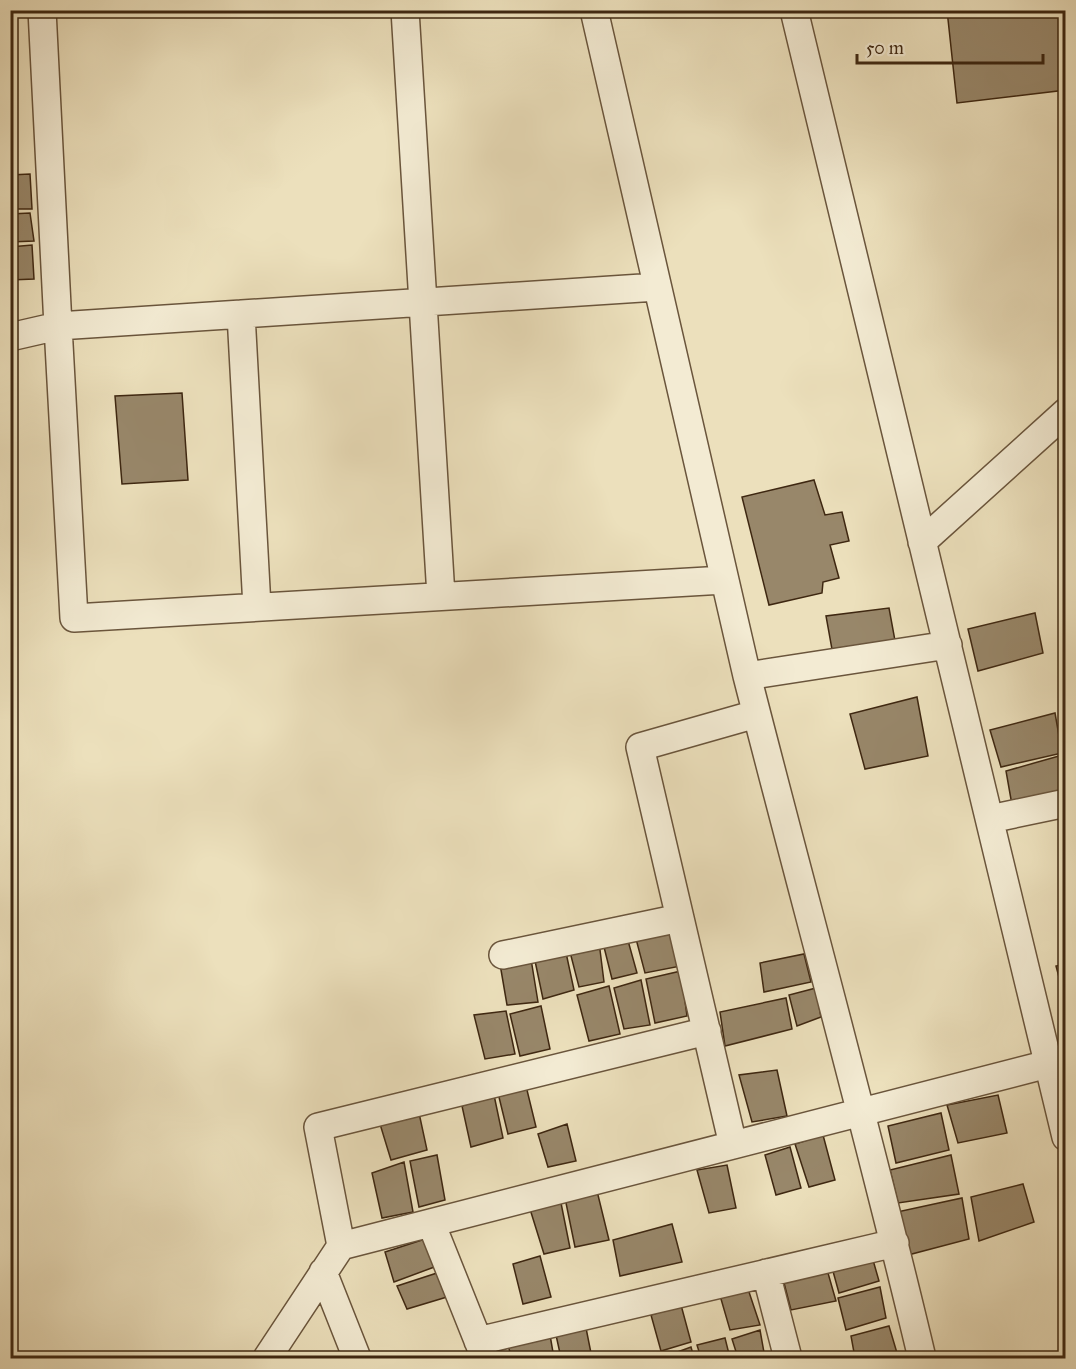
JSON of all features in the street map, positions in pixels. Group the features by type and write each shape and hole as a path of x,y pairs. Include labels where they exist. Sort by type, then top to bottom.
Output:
{"street":[{"path":"42,10 74,618 724,580"},
{"path":"405,10 441,596"},
{"path":"594,10 756,714 895,1243 922,1359"},
{"path":"794,10 1065,1137"},
{"path":"10,337 58,326 657,287"},
{"path":"241,314 257,607"},
{"path":"922,542 1064,417"},
{"path":"747,676 948,645"},
{"path":"734,1145 640,747 756,714"},
{"path":"990,819 1065,803"},
{"path":"503,955 680,918"},
{"path":"341,1246 318,1127 707,1031"},
{"path":"267,1359 341,1246 1048,1065"},
{"path":"430,1222 481,1350 766,1273 895,1243"},
{"path":"323,1272 357,1359"},
{"path":"766,1273 788,1359"}],"building":[{"path":"947,10 1066,10 1066,90 957,103"},
{"path":"30,174 32,209 10,209 10,175"},
{"path":"30,213 34,241 10,242 10,214"},
{"path":"32,245 34,279 10,280 10,247"},
{"path":"182,393 188,480 122,484 115,396"},
{"path":"814,480 825,515 842,512 849,541 830,545 839,578 823,582 822,593 769,605 742,497"},
{"path":"889,608 896,646 833,655 826,616"},
{"path":"1035,613 1043,653 978,671 968,629"},
{"path":"917,697 928,756 865,769 850,714"},
{"path":"1066,704 1066,727 1059,706"},
{"path":"1055,713 1062,753 1001,767 990,730"},
{"path":"1066,754 1066,792 1012,805 1006,771"},
{"path":"674,926 686,965 645,973 635,935"},
{"path":"627,937 637,973 612,979 603,943"},
{"path":"599,942 604,982 579,987 569,948"},
{"path":"565,948 574,990 543,999 534,956"},
{"path":"804,954 811,982 764,992 760,963"},
{"path":"531,959 538,1002 507,1005 500,964"},
{"path":"1066,964 1066,1003 1056,966"},
{"path":"681,971 687,1016 655,1023 646,979"},
{"path":"641,980 650,1025 624,1029 614,988"},
{"path":"609,986 620,1034 589,1041 577,995"},
{"path":"816,988 821,1017 797,1026 789,995"},
{"path":"786,998 792,1029 725,1046 720,1012"},
{"path":"541,1006 550,1049 520,1056 510,1014"},
{"path":"506,1011 515,1054 485,1059 474,1015"},
{"path":"777,1070 787,1116 752,1122 739,1075"},
{"path":"526,1086 536,1127 508,1134 498,1093"},
{"path":"494,1095 503,1138 471,1147 462,1106"},
{"path":"998,1095 1007,1133 958,1143 947,1105"},
{"path":"419,1113 427,1150 391,1160 380,1124"},
{"path":"941,1113 949,1150 896,1163 888,1126"},
{"path":"567,1124 576,1161 548,1167 538,1134"},
{"path":"823,1135 835,1180 809,1187 795,1144"},
{"path":"790,1147 801,1188 776,1195 765,1155"},
{"path":"437,1155 445,1200 419,1207 410,1161"},
{"path":"951,1155 959,1194 898,1203 890,1170"},
{"path":"404,1162 413,1212 382,1218 372,1173"},
{"path":"727,1165 736,1208 709,1213 697,1170"},
{"path":"1023,1184 1034,1222 979,1241 971,1197"},
{"path":"597,1191 609,1240 575,1247 565,1198"},
{"path":"962,1198 969,1239 908,1255 897,1212"},
{"path":"561,1203 570,1248 544,1254 530,1209"},
{"path":"672,1224 682,1262 620,1276 613,1240"},
{"path":"425,1239 437,1266 394,1282 385,1252"},
{"path":"871,1253 879,1281 839,1293 831,1264"},
{"path":"540,1256 551,1297 523,1304 513,1264"},
{"path":"826,1266 836,1301 791,1310 783,1279"},
{"path":"437,1273 447,1297 407,1309 397,1286"},
{"path":"747,1286 760,1325 730,1330 719,1292"},
{"path":"880,1287 886,1318 846,1330 838,1298"},
{"path":"681,1305 691,1342 661,1351 651,1315"},
{"path":"889,1326 897,1353 876,1358 855,1358 851,1336"},
{"path":"586,1328 592,1358 561,1358 556,1335"},
{"path":"760,1330 765,1358 738,1358 732,1339"},
{"path":"550,1335 554,1358 512,1358 508,1346"},
{"path":"725,1338 730,1358 701,1358 697,1345"},
{"path":"691,1347 694,1358 661,1358"}]}
